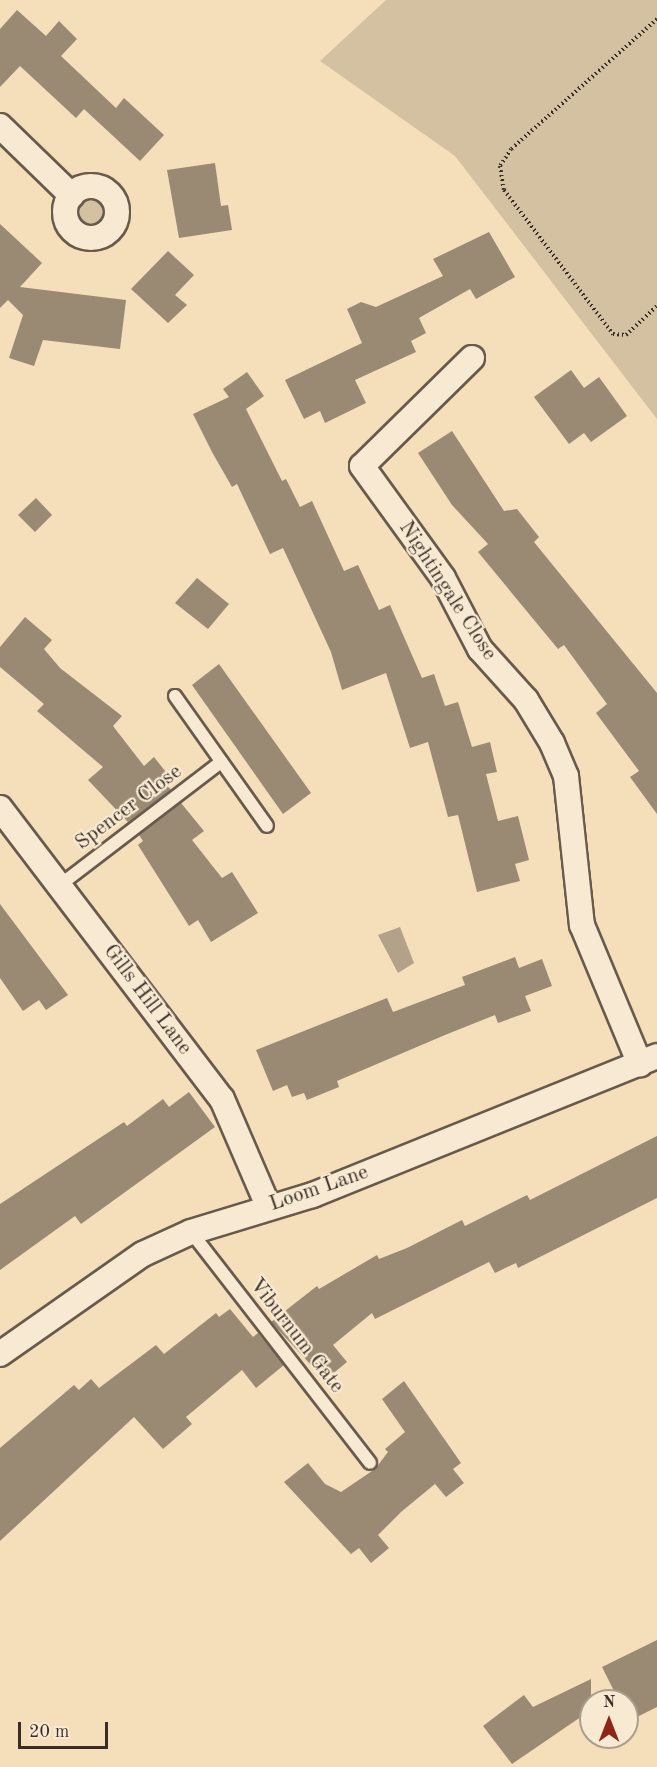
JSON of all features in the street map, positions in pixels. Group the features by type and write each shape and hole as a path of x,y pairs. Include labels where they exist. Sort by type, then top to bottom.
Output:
{"street":[{"path":"0,126 72,195"},
{"name":"Nightingale Close","path":"472,358 362,466 443,578 480,649 526,700 552,743 566,776 582,925 649,1060"},
{"name":"Gills Hill Lane","path":"0,808 222,1100 268,1206"},
{"name":"Loom Lane","path":"0,1354 143,1254 191,1232 268,1206 313,1195 649,1060"}],"lane":[{"path":"175,696 267,826"},
{"name":"Spencer Close","path":"60,885 221,762"},
{"name":"Viburnum Gate","path":"191,1232 370,1463"}],"path":[{"path":"657,19 511,149 500,166 504,190 614,334 638,327 657,306"}],"shaded area":[{"path":"386,0 657,0 657,419 455,156 320,61"},
{"path":"93,196 105,202 111,214 105,226 93,232 81,226 75,214 81,202"},
{"path":"400,927 414,963 398,973 378,935"}],"building":[{"path":"17,10 46,36 59,21 77,39 61,56 116,108 124,98 164,135 140,161 84,109 76,118 20,66 0,87 0,29"},
{"path":"215,163 221,206 228,205 232,230 179,238 167,170"},
{"path":"0,224 42,263 20,287 126,300 120,349 43,340 34,366 9,358 23,315 8,300 0,308"},
{"path":"489,232 515,277 476,299 470,289 419,318 426,333 411,341 416,352 355,380 366,403 325,423 320,411 304,419 285,380 362,343 347,309 361,302 376,307 443,276 433,259"},
{"path":"168,251 194,275 175,295 187,305 168,323 131,289"},
{"path":"571,370 584,388 599,377 627,416 591,442 584,433 569,444 534,397"},
{"path":"247,372 264,396 246,409 282,481 286,479 300,507 312,501 344,571 358,565 379,610 390,605 422,678 434,674 445,706 458,702 472,747 490,742 497,772 486,774 498,821 518,816 529,860 515,864 520,881 477,892 458,815 448,817 428,742 410,748 386,673 342,690 331,652 283,548 270,554 237,484 232,487 212,452 193,414 229,397 223,389"},
{"path":"452,431 504,511 517,509 539,537 534,542 657,693 657,814 630,777 639,771 596,713 607,704 564,645 558,649 478,552 488,544 452,505 418,453"},
{"path":"36,498 52,515 35,532 18,515"},
{"path":"197,578 229,604 208,629 175,603"},
{"path":"25,617 52,640 44,649 60,668 122,716 113,726 144,766 154,757 173,781 168,786 171,790 128,822 88,780 103,767 37,711 44,704 0,667 0,647"},
{"path":"219,664 311,793 283,814 192,685"},
{"path":"181,803 204,831 192,840 222,878 232,872 258,913 211,942 198,920 189,926 138,845 143,841 139,835"},
{"path":"0,904 68,995 46,1010 39,1000 23,1011 0,978"},
{"path":"515,957 519,968 542,959 552,986 525,996 531,1011 498,1023 495,1015 337,1081 339,1087 307,1100 304,1093 292,1097 287,1085 273,1091 256,1050 387,998 393,1012 465,985 462,977"},
{"path":"189,1092 215,1127 81,1224 75,1216 0,1270 0,1204 124,1122 127,1126 163,1099 169,1107"},
{"path":"657,1136 657,1198 518,1268 516,1263 495,1273 489,1262 375,1319 372,1313 333,1345 347,1362 325,1380 271,1322 317,1286 319,1289 377,1255 379,1259 407,1248 462,1220 465,1226 527,1195 530,1200"},
{"path":"230,1309 253,1337 258,1333 284,1365 256,1388 242,1370 186,1417 192,1424 163,1449 134,1417 0,1541 0,1448 74,1385 79,1390 91,1379 99,1388 156,1345 164,1354 216,1313 219,1317"},
{"path":"404,1381 461,1463 453,1469 464,1483 446,1497 435,1484 401,1512 378,1535 389,1548 371,1563 359,1548 351,1554 284,1482 308,1463 325,1484 341,1492 375,1469 388,1452 385,1449 405,1432 382,1399"},
{"path":"657,1640 657,1707 639,1716 639,1689 613,1689 602,1667"},
{"path":"591,1679 591,1689 579,1689 579,1718 512,1764 483,1726 524,1695 533,1707"}]}
